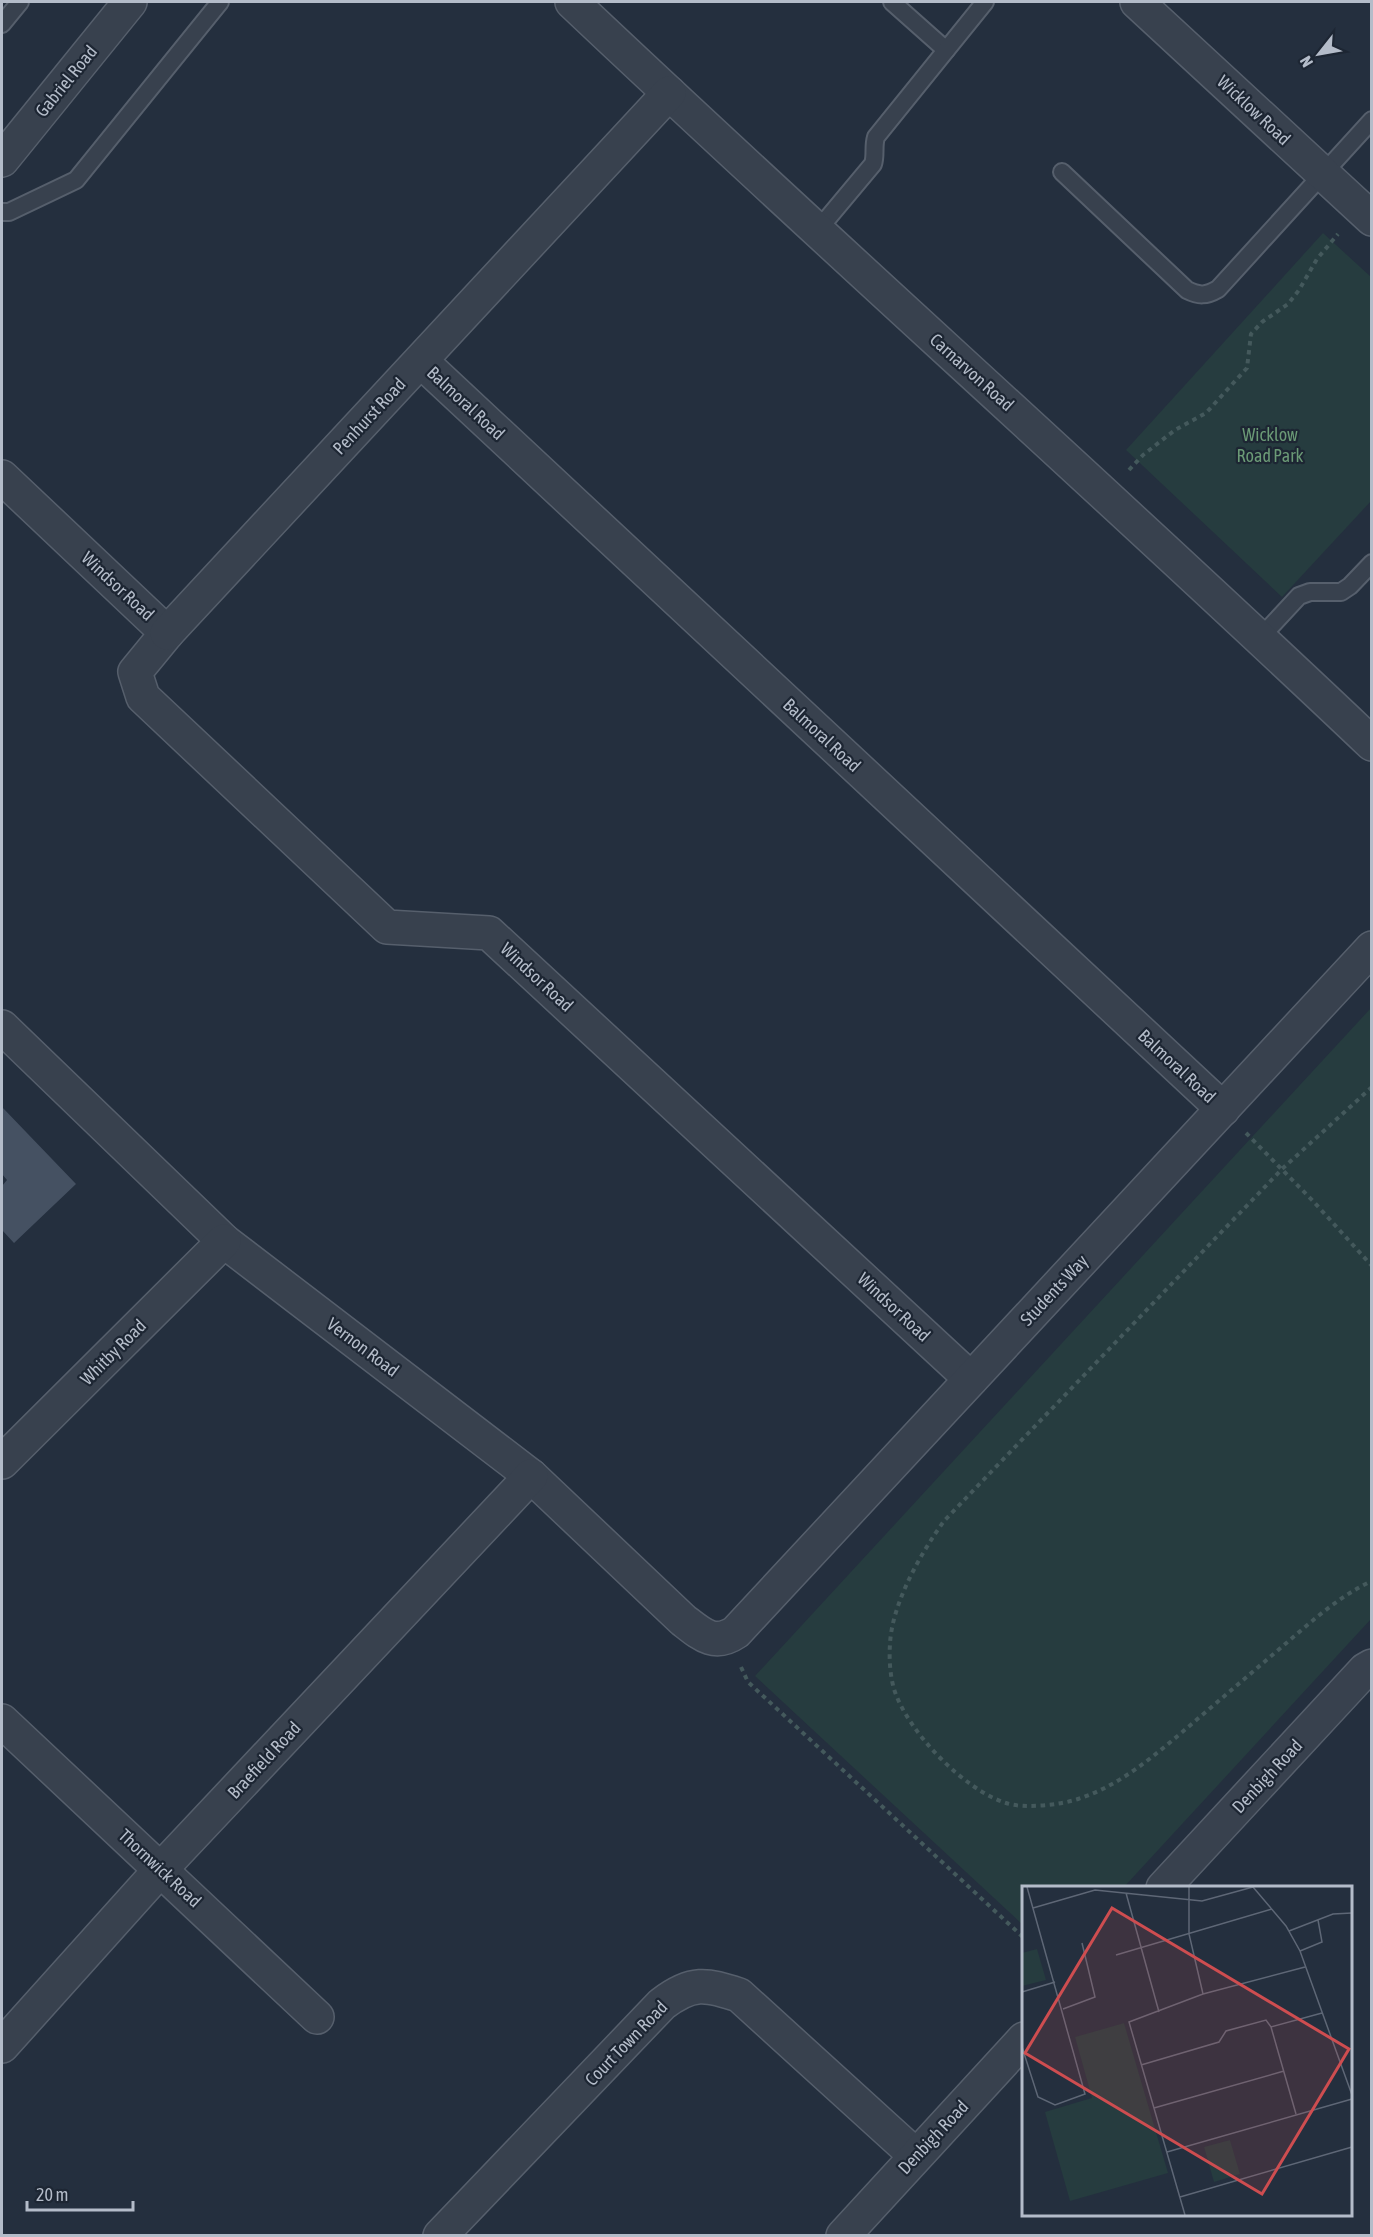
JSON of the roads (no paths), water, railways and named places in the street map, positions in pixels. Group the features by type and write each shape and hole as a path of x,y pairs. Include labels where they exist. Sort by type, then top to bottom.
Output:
{"street":[{"name":"Gabriel Road","path":"2,160 130,2"},
{"name":"Carnarvon Road","path":"572,2 817,231 1260,638 1371,744"},
{"name":"Wicklow Road","path":"1137,2 1323,174 1357,224"},
{"name":"Penhurst Road","path":"167,633 669,93"},
{"name":"Balmoral Road","path":"421,361 1222,1109"},
{"name":"Windsor Road","path":"2,477 167,633 135,672 143,697 387,927 489,933 971,1379"},
{"name":"Students Way","path":"731,1636 1371,948"},
{"name":"Vernon Road","path":"2,1027 224,1241 531,1476 683,1620 703,1635 716,1640 731,1636"},
{"name":"Whitby Road","path":"2,1462 224,1241"},
{"name":"Braefield Road","path":"2,2046 161,1869 531,1476"},
{"name":"Denbigh Road","path":"1165,1886 1371,1666"},
{"name":"Thornwick Road","path":"2,1721 317,2017"},
{"name":"Court Town Road","path":"440,2235 662,2004 676,1993 694,1986 704,1985 739,1995 915,2155"},
{"name":"Denbigh Road","path":"843,2235 1022,2040"}],"lane":[{"path":"2,212 9,212 76,180 220,2"},
{"path":"892,2 946,50"},
{"path":"817,231 873,164 876,156 874,144 876,137 985,2"},
{"path":"1062,172 1187,290 1197,295 1208,295 1218,289 1371,120"},
{"path":"1260,638 1299,596 1310,592 1341,592 1350,586 1371,563"}],"park label":[{"name":"Wicklow Road Park","path":"1270,444"}]}
